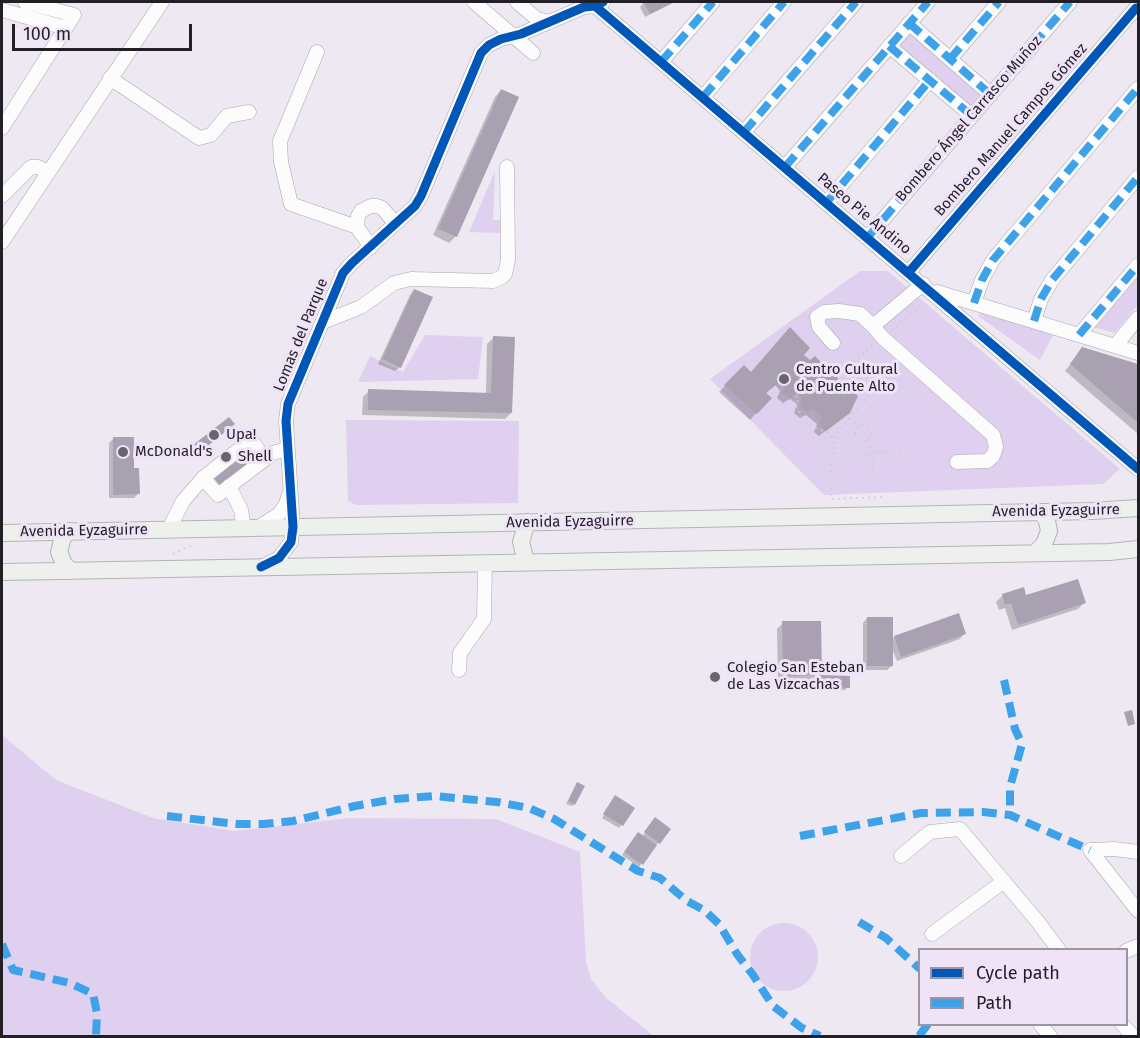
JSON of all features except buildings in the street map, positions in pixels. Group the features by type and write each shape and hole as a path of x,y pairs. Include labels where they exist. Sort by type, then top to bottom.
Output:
{"main road":[{"name":"Avenida Eyzaguirre","path":"2,533 1042,512 1138,508"},
{"path":"1035,553 1044,544 1049,531 1042,512"},
{"path":"526,562 521,542 527,522"},
{"path":"70,531 63,537 59,552 64,564 71,571"},
{"path":"2,572 1035,553 1138,549"}],"street":[{"path":"2,242 162,2"},
{"path":"474,2 533,53"},
{"path":"517,2 537,19 550,22"},
{"path":"661,62 713,2"},
{"path":"703,97 784,2"},
{"path":"744,132 856,2"},
{"path":"785,167 928,2"},
{"path":"950,59 999,2"},
{"name":"Bombero Ángel Carrasco Muñoz","path":"868,237 1070,2"},
{"name":"Lomas del Parque","path":"261,567 273,561 288,548 291,542 293,527 286,421 288,404 344,273 394,223 415,206 481,53 489,45 512,35 521,34 584,7 599,4"},
{"name":"Paseo Pie Andino","path":"599,4 661,62 1138,469"},
{"path":"2,10 23,6 74,15 2,128"},
{"path":"23,6 66,28"},
{"name":"Bombero Manuel Campos Gómez","path":"909,272 1134,7"},
{"path":"909,23 991,95"},
{"path":"890,46 972,117"},
{"path":"316,52 280,141 281,162 291,204 357,227"},
{"path":"110,78 199,138 211,135 227,116 249,112"},
{"path":"827,202 930,80"},
{"path":"974,303 985,273 997,255 1138,88"},
{"path":"2,196 31,167 38,167 48,172"},
{"path":"323,322 361,307 394,283 411,279 493,281 502,278 506,274 508,260 507,167"},
{"path":"1034,321 1041,299 1052,279 1138,177"},
{"path":"371,247 357,227 356,222 361,211 371,206 382,208 394,223"},
{"path":"1078,334 1138,265"},
{"path":"878,331 929,289 1138,353"},
{"path":"832,343 819,327 817,317 824,312 839,310 860,314 993,435 996,447 993,456 987,461 957,462"},
{"path":"1115,346 1138,318"},
{"path":"169,530 183,501 203,478 251,440 265,459"},
{"path":"203,478 218,495 273,453 287,449"},
{"path":"229,486 251,528 270,522 279,514 290,492"},
{"path":"459,670 460,653 484,619 485,563"},
{"path":"901,856 930,832 960,829 1057,948"},
{"path":"1138,852 1114,849 1090,850 1138,911"},
{"path":"932,934 1004,881"}],"path":[{"path":"840,374 864,352 878,331 929,289"},
{"path":"832,438 868,397 864,352"},
{"path":"796,396 799,399 796,405 800,414 810,425 828,433 832,438 835,449 830,460 831,499 886,497"},
{"path":"850,418 859,427 864,426 871,431 871,436 867,440 860,441 856,438 856,430 859,427"},
{"path":"867,440 873,454 872,478"},
{"path":"831,471 846,462 873,454 894,452 902,454"},
{"path":"163,569 165,557 203,541 200,529"}],"shaded area":[{"path":"910,28 986,95 972,111 894,45"},
{"path":"495,171 493,220 501,220 500,233 469,232"},
{"path":"1138,270 1138,305 1115,333 1093,327"},
{"path":"860,271 888,271 1120,469 1103,484 824,495 710,379"},
{"path":"981,311 1053,335 1040,360 978,316"},
{"path":"425,335 483,337 478,379 358,382 370,356 403,372"},
{"path":"346,420 519,421 518,503 356,505 348,501"},
{"path":"2,735 56,780 153,818 234,831 350,818 496,819 580,852 586,962 591,979 606,998 654,1036 2,1036"},
{"path":"791,923 803,929 812,938 818,950 816,970 808,981 791,991 777,991 760,981 752,970 750,950 760,933 771,925"}],"marked path":[{"path":"661,62 713,2"},
{"path":"703,97 784,2"},
{"path":"744,132 856,2"},
{"path":"785,167 928,2"},
{"path":"950,59 999,2"},
{"path":"868,237 1070,2"},
{"path":"909,23 991,95"},
{"path":"889,46 972,116"},
{"path":"827,202 930,80"},
{"path":"974,303 982,280 993,260 1138,88"},
{"path":"1034,321 1041,299 1052,280 1138,177"},
{"path":"1079,335 1138,265"},
{"path":"1004,680 1015,729 1022,744 1010,787 1010,815"},
{"path":"167,816 237,824 264,824 293,821 395,799 435,796 497,802 529,808 554,819 638,871 660,878 687,901 704,910 719,924 773,1006 802,1028 820,1036"},
{"path":"800,836 921,813 983,812 1010,815 1090,850"},
{"path":"859,922 886,938 918,967"},
{"path":"2,944 13,970 70,983 93,994 97,1013 96,1036"},
{"path":"919,1036 926,1026"}],"cycle path":[{"path":"261,567 279,558 291,542 293,527 286,421 288,404 343,273 415,206 481,53 489,45 501,39 521,34 584,7 595,6 603,2"},
{"path":"595,6 1138,469"},
{"path":"909,272 1136,8"}],"place":[{"name":"Centro Cultural de Puente Alto","path":"784,379"},
{"name":"Upa!","path":"214,435"},
{"name":"McDonald's","path":"123,452"},
{"name":"Shell","path":"226,457"},
{"name":"Colegio San Esteban de Las Vizcachas","path":"715,677"}]}
